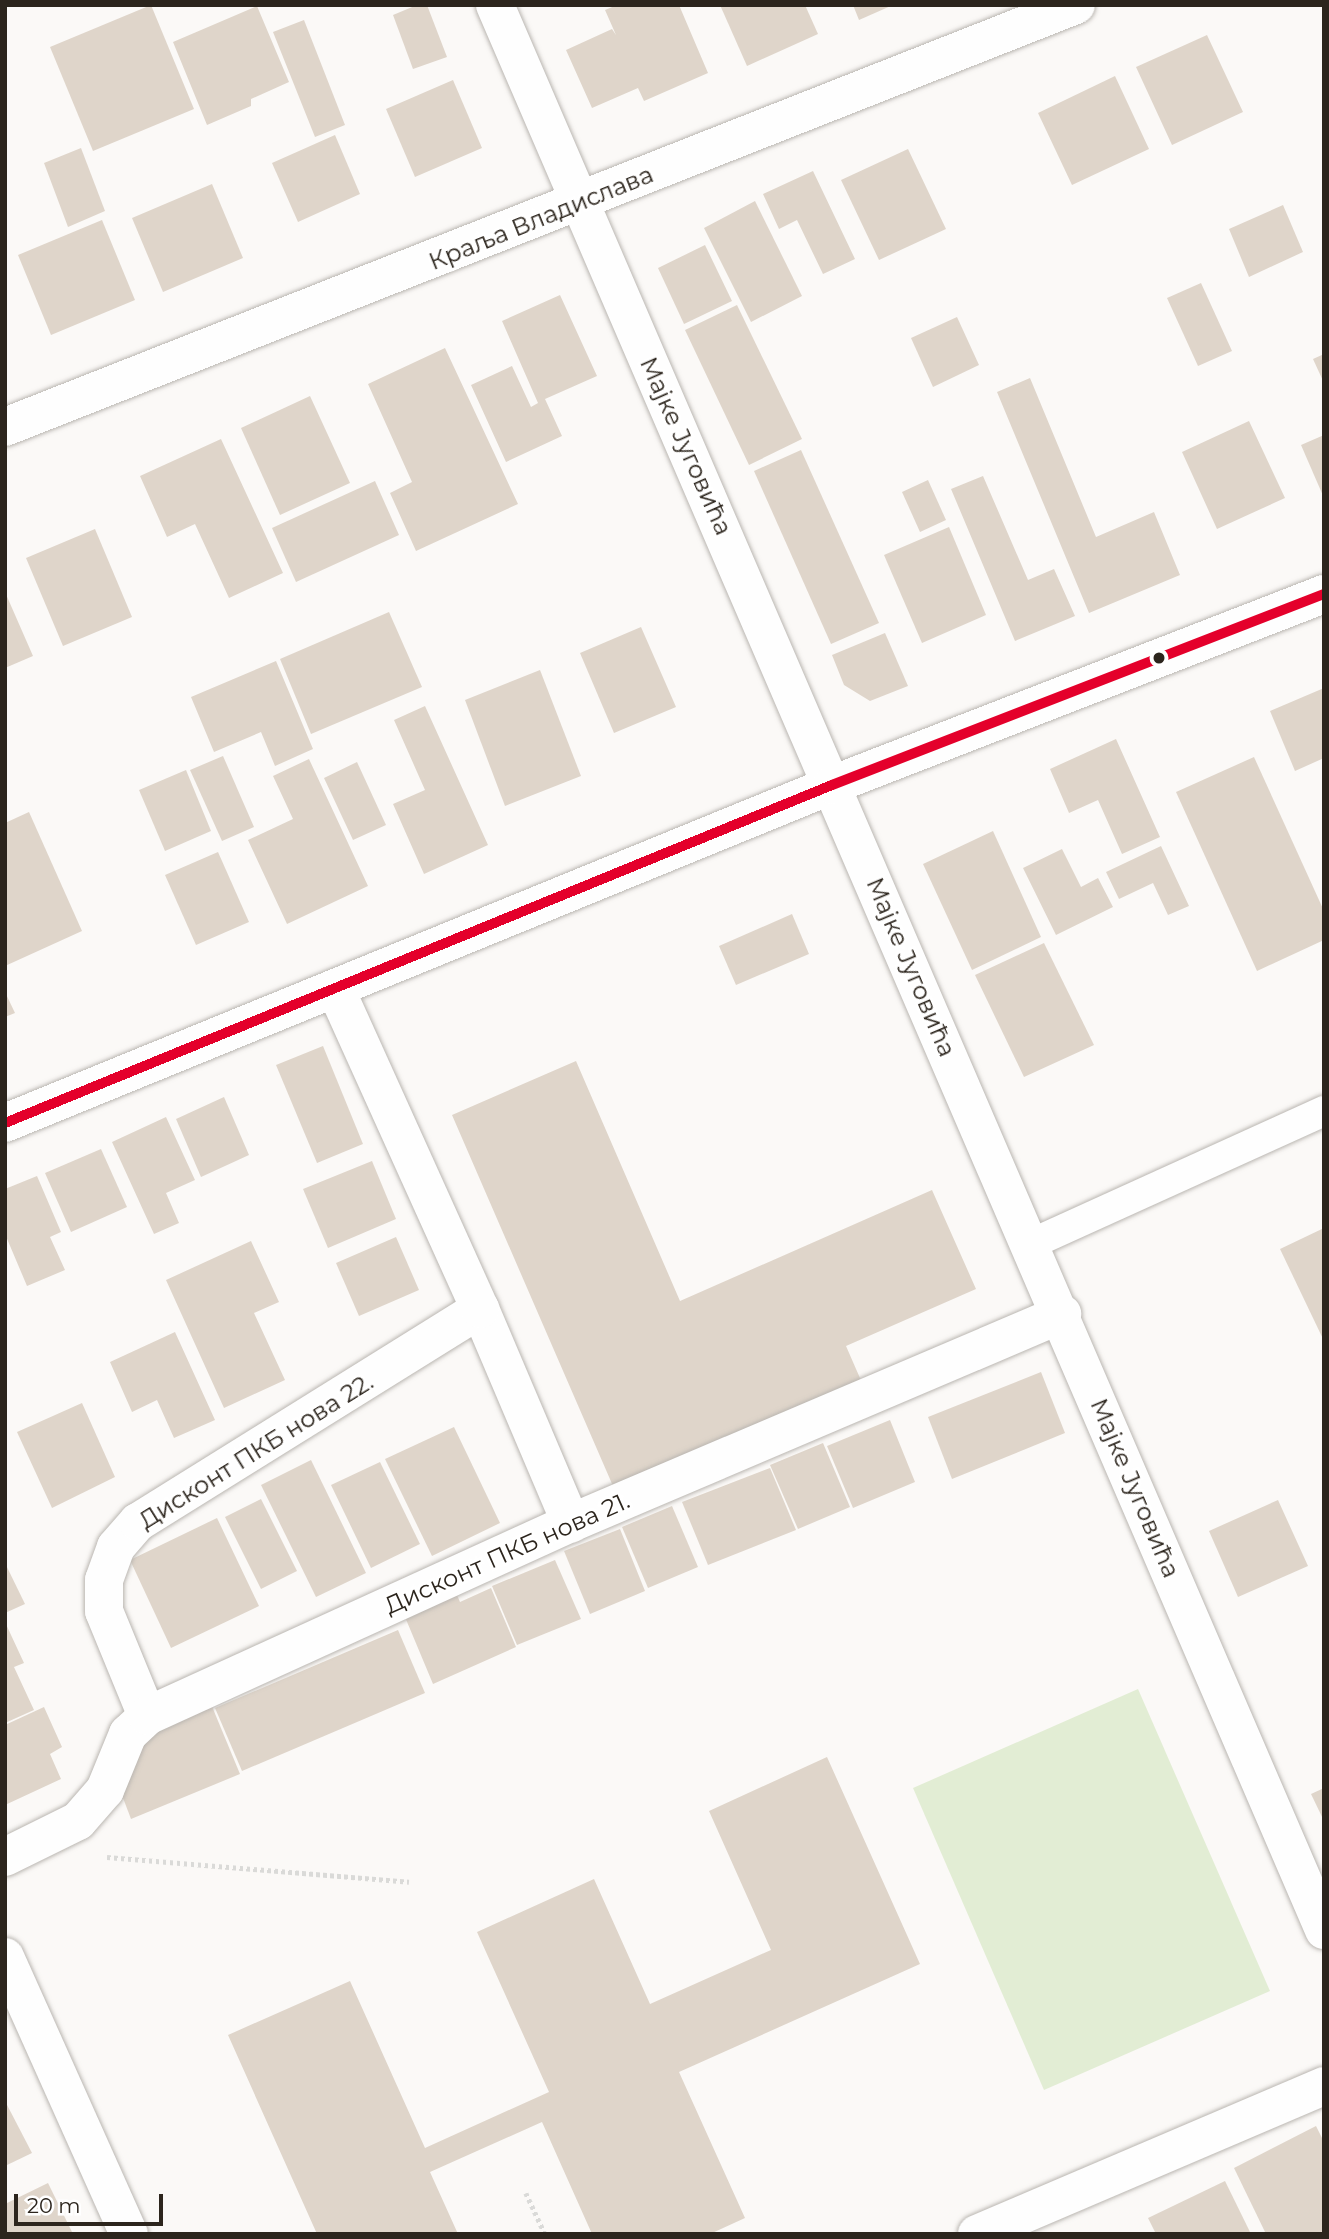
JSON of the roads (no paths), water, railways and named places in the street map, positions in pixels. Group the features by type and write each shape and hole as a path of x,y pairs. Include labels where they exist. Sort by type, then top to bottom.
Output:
{"street":[{"name":"Мајке Југовића","path":"495,5 1062,1314 1324,1930"},
{"name":"Краља Владислава","path":"5,427 580,203 1076,5"},
{"path":"5,1123 336,990 832,785 1324,594"},
{"path":"336,990 480,1309 571,1523"},
{"name":"Дисконт ПКБ нова 22.","path":"147,1716 104,1611 104,1580 116,1547 138,1522 480,1309"},
{"name":"Дисконт ПКБ нова 21.","path":"5,1857 78,1821 105,1790 128,1734 147,1716 571,1523 1062,1314"},
{"path":"5,1957 129,2234"},
{"path":"977,2234 1324,2086"}],"lane":[{"path":"1031,1244 1324,1111"}]}
